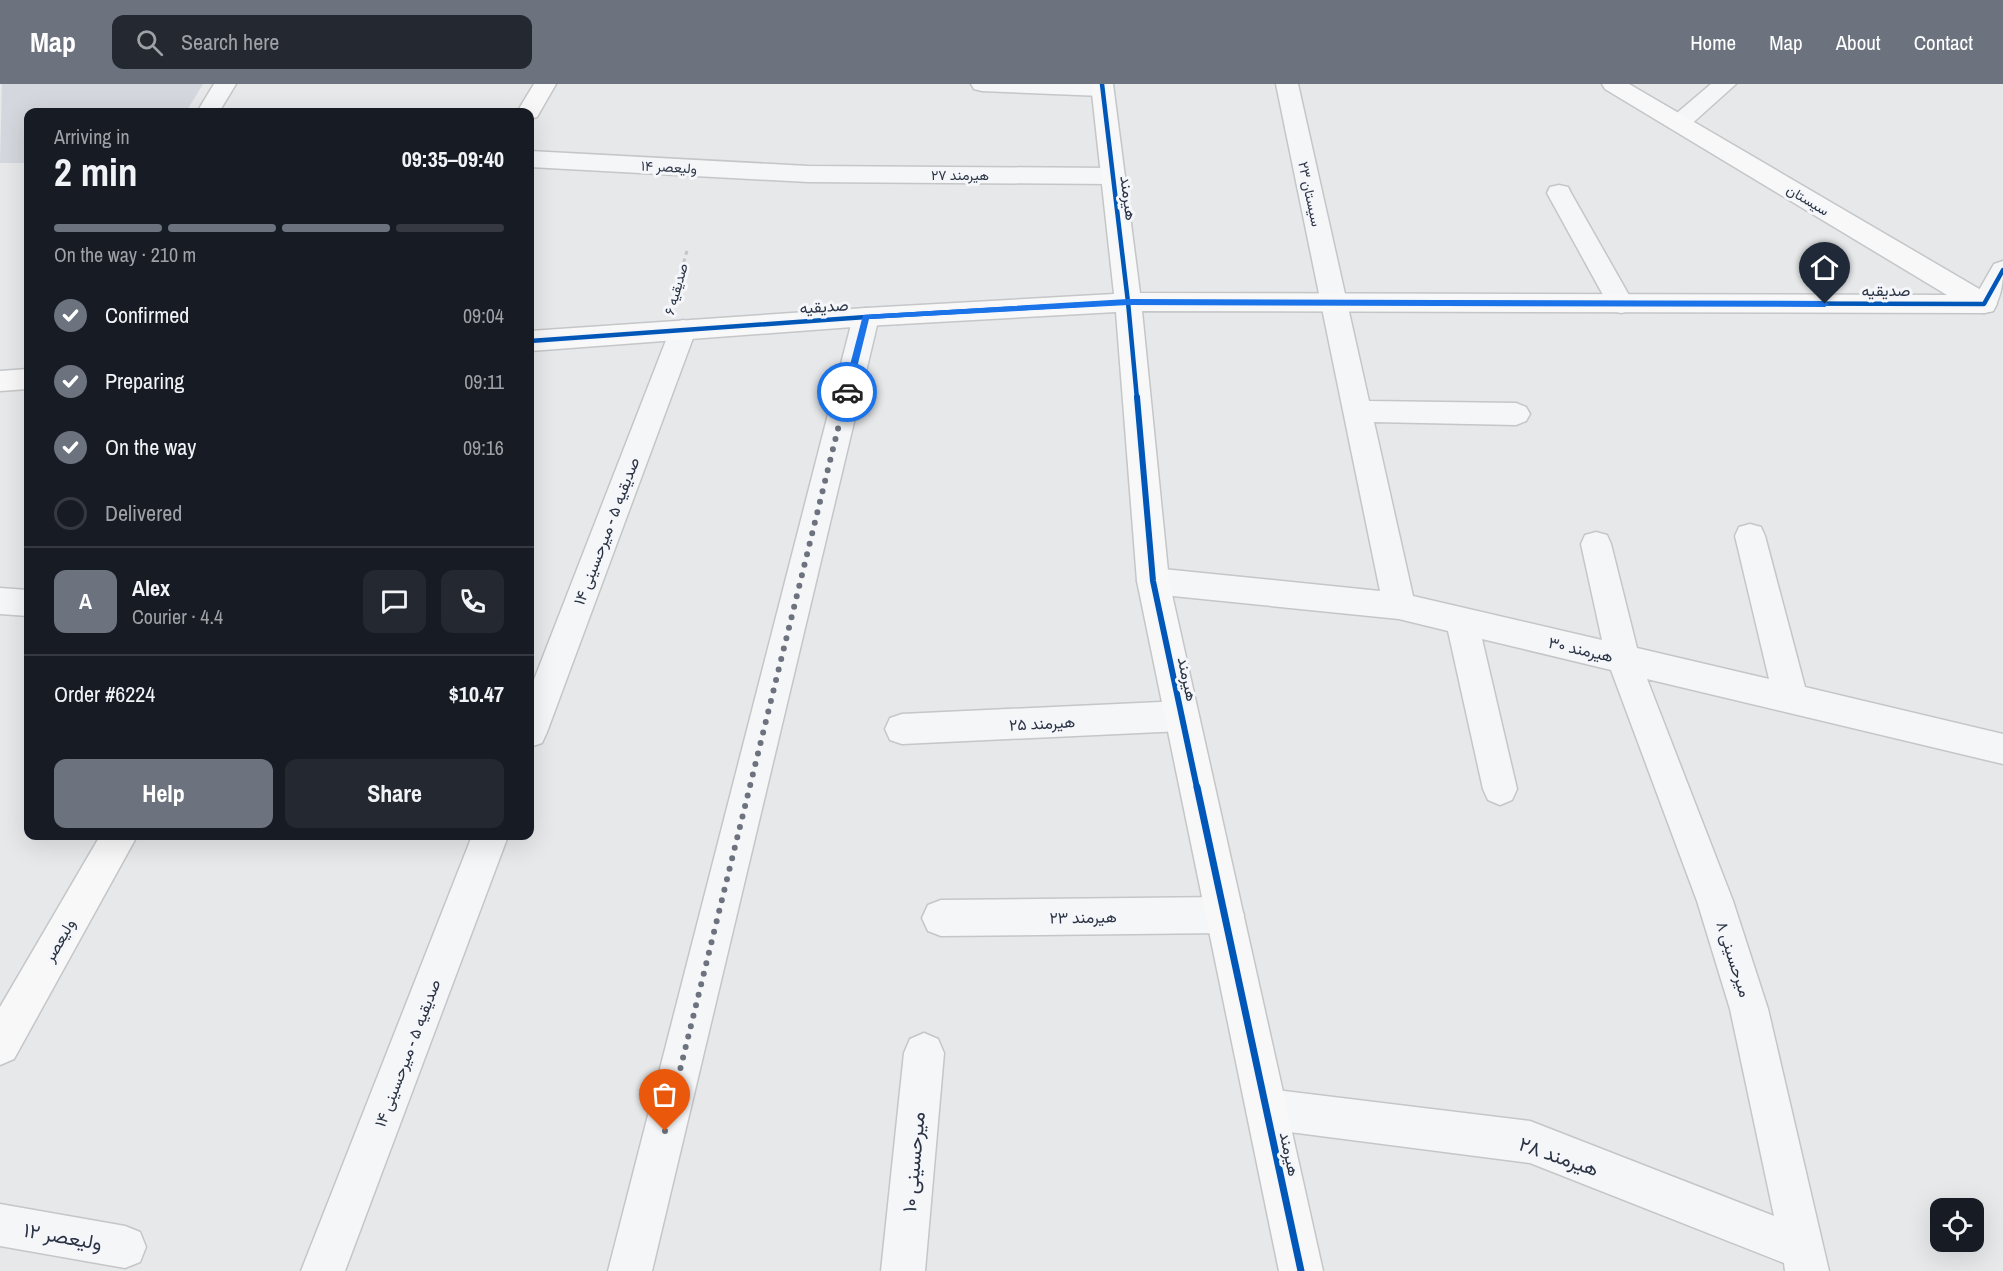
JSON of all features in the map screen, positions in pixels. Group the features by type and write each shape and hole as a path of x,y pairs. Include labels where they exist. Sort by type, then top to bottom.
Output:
{"street":[{"path":"210,108 225,84"},
{"path":"531,108 545,84"},
{"path":"982,84 1102,86"},
{"name":"سیستان ۲۳","path":"1287,84 1399,606"},
{"name":"سیستان","path":"1613,84 1993,310"},
{"path":"1678,123 1725,84"},
{"name":"هیرمند","path":"1102,86 1128,302 1153,581 1301,1271"},
{"name":"ولیعصر ۱۴","path":"534,159 808,174"},
{"name":"هیرمند ۲۷","path":"808,174 1113,176"},
{"path":"1559,193 1621,304"},
{"path":"1993,310 2003,270"},
{"name":"صدیقیه","path":"534,342 866,317 1128,302 1621,304 1993,310"},
{"path":"630,1271 866,317"},
{"name":"صدیقیه ۵ - میرحسینی ۱۴","path":"534,721 674,331"},
{"path":"0,381 24,379"},
{"path":"1357,411 1516,414"},
{"path":"1750,536 1791,699"},
{"name":"میرحسینی ۸","path":"1596,544 1623,659 1715,901 1749,1009 1805,1260"},
{"name":"هیرمند ۳۰","path":"1153,581 1399,606 2003,749"},
{"path":"1462,621 1500,789"},
{"name":"هیرمند ۲۵","path":"902,729 1182,716"},
{"name":"ولیعصر","path":"0,1045 116,840"},
{"name":"صدیقیه ۵ - میرحسینی ۱۴","path":"323,1271 488,840"},
{"name":"هیرمند ۲۳","path":"941,918 1225,915"},
{"name":"میرحسینی ۱۰","path":"903,1271 924,1053"},
{"name":"هیرمند ۲۸","path":"1267,1110 1530,1142 1805,1260"},
{"name":"ولیعصر ۱۲","path":"0,1225 126,1247"}],"shaded area":[{"path":"2,84 203,84 188,108 24,108 24,163 0,163"}],"cycle path":[{"path":"1102,84 1128,302 1153,581 1301,1271"},
{"path":"534,341 866,317 1128,302 1984,304 2003,270"}],"way so far":[{"path":"665,1131 847,392"}],"route":[{"path":"847,392 866,317 1128,302 1825,304"}]}
